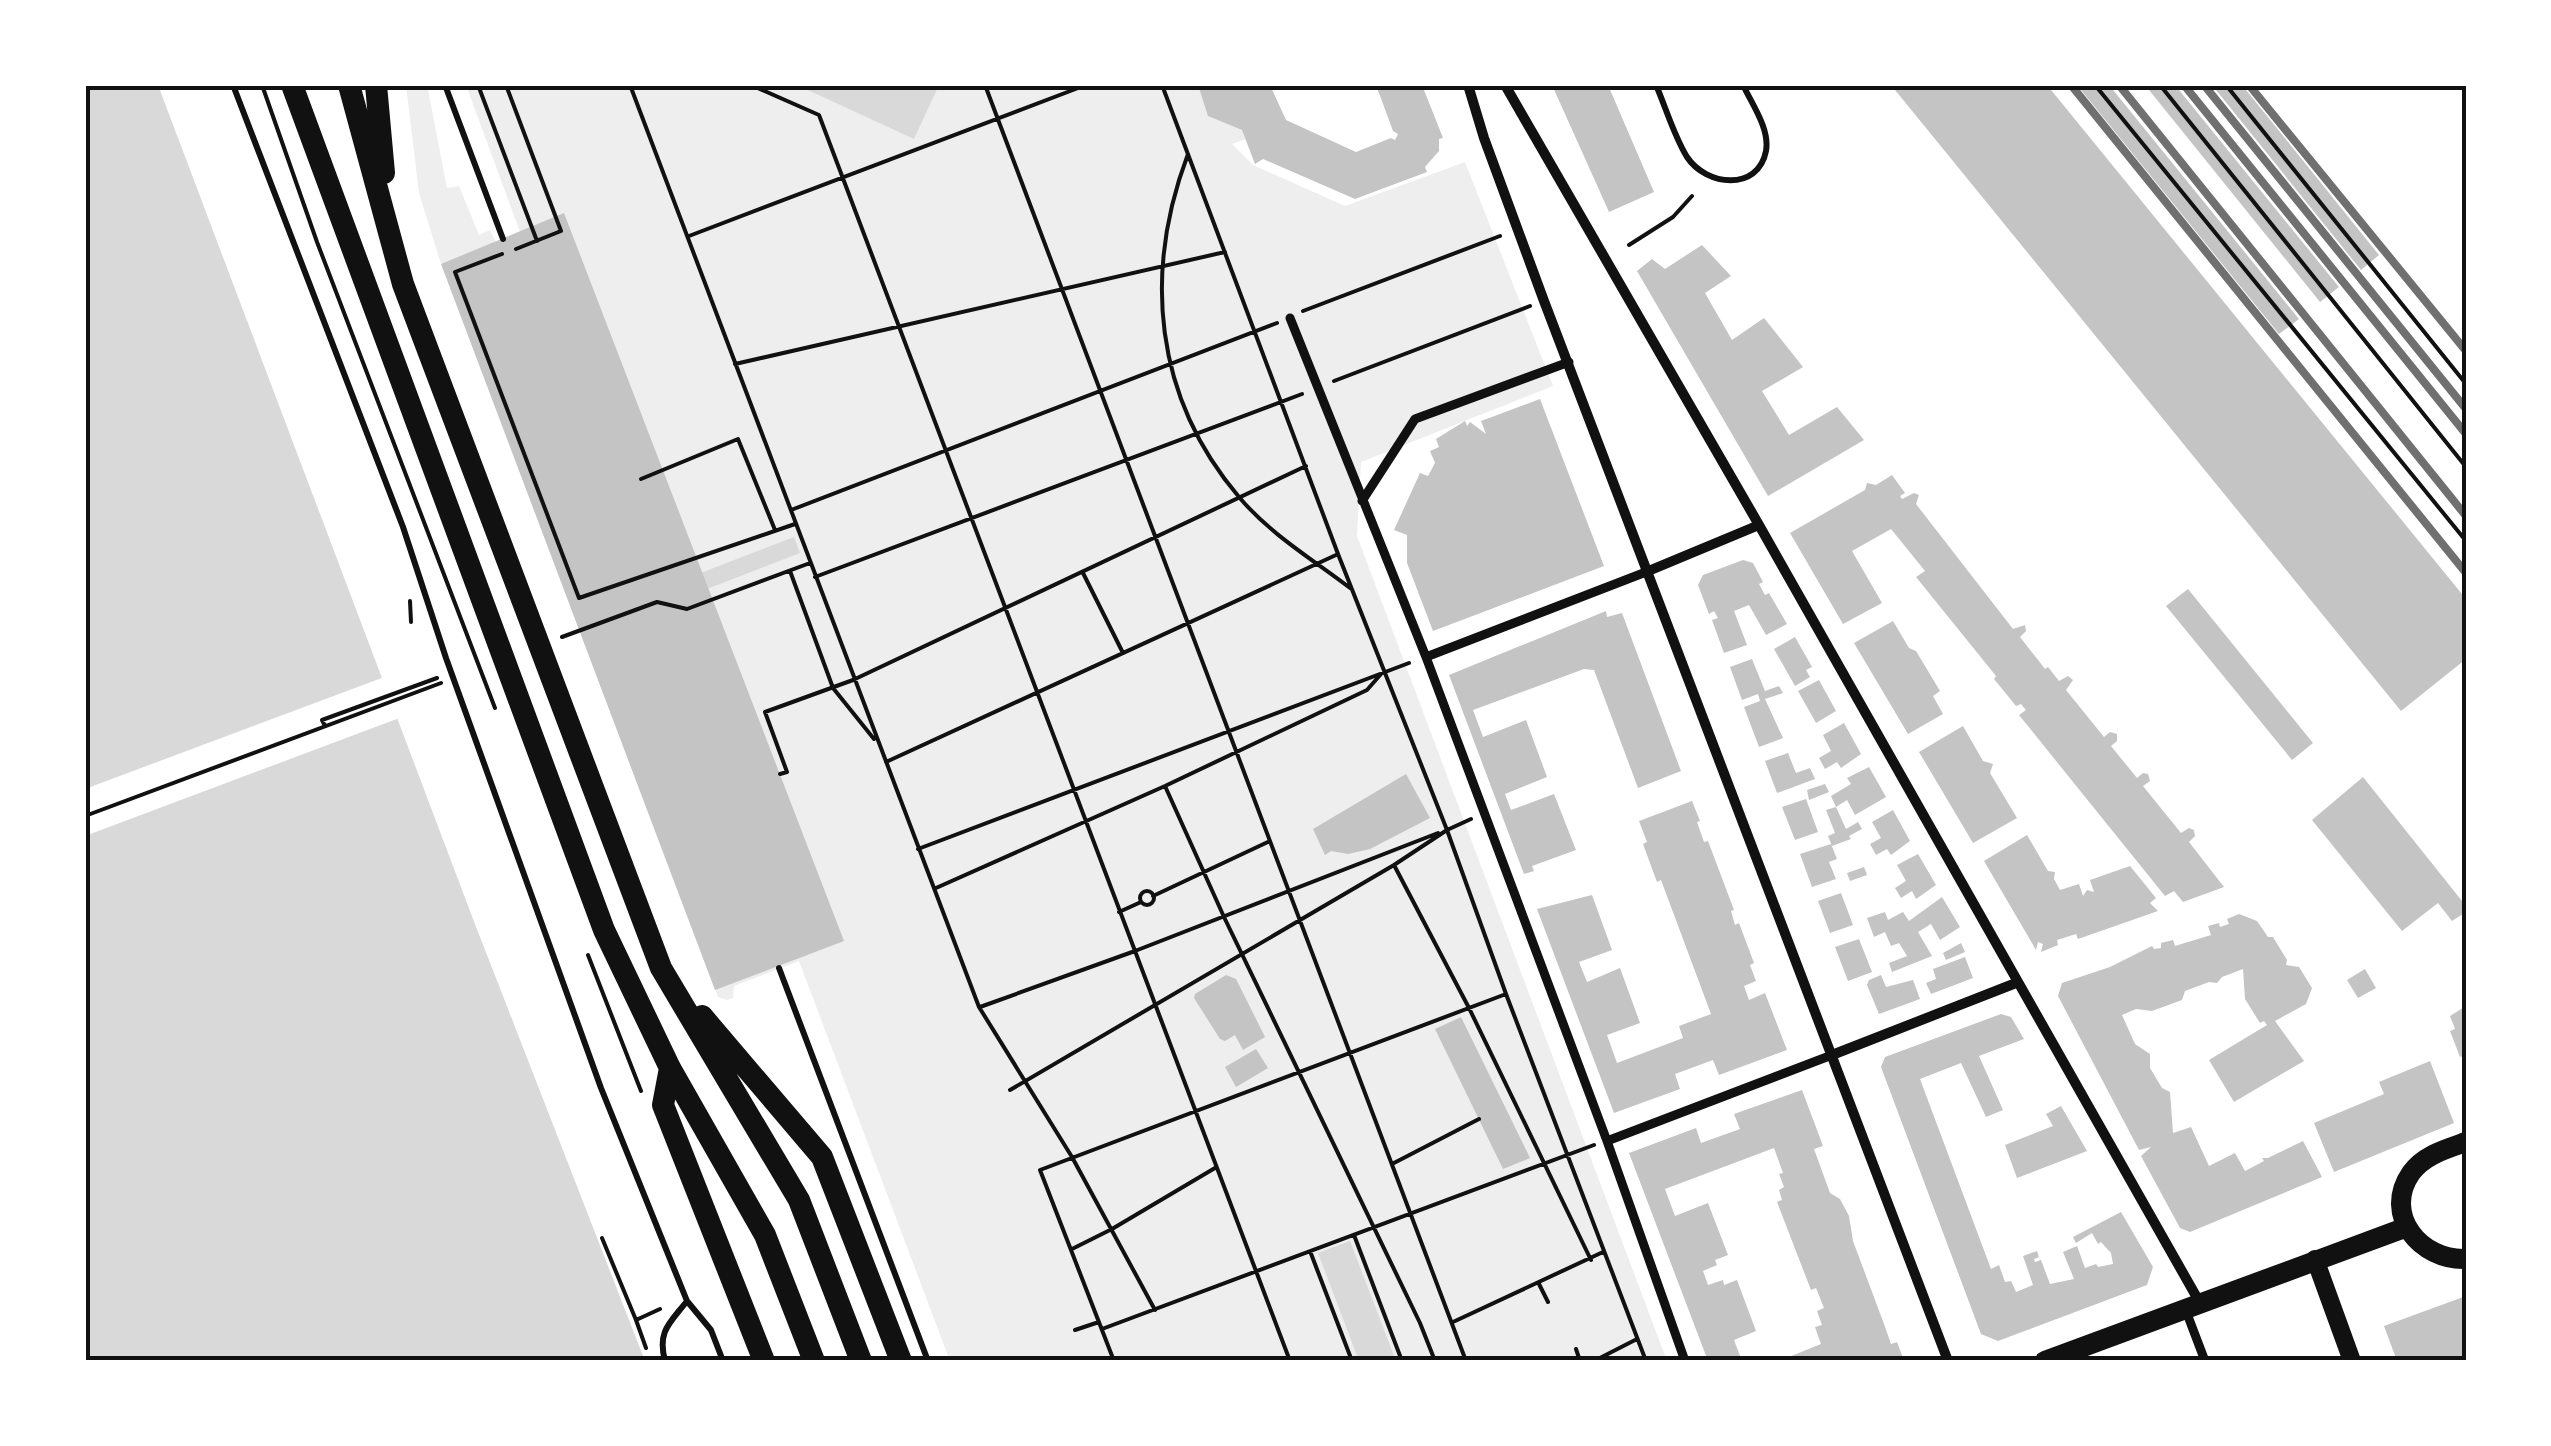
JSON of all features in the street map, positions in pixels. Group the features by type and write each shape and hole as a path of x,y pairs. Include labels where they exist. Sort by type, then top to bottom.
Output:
{"main road":[{"path":"292,85 604,930 670,1068 765,1234 814,1361"},
{"path":"349,85 403,284 661,968 799,1200 861,1361"},
{"path":"376,85 389,232"},
{"path":"661,968 822,1157 901,1361"},
{"path":"670,1068 663,1105 764,1361"},
{"path":"2466,1142 2437,1152 2411,1173 2402,1199 2413,1238 2433,1254 2466,1258"},
{"path":"2044,1361 2407,1227"}],"street":[{"path":"1468,85 1544,301 1948,1361"},
{"path":"1505,85 1759,525 2016,983 2192,1306 2205,1361"},
{"path":"1290,318 1426,657 1607,1140 1684,1361"},
{"path":"1362,501 1415,418 1569,362"},
{"path":"1426,657 1759,525"},
{"path":"1607,1140 2016,983"},
{"path":"2315,1259 2352,1361"}],"lane":[{"path":"233,85 402,527 601,1088 688,1301 712,1330 723,1361"},
{"path":"446,85 503,239"},
{"path":"1656,85 1688,159 1715,179 1734,182 1752,174 1766,152 1766,136 1743,85"},
{"path":"779,968 928,1361"},
{"path":"665,1361 661,1344 664,1331 688,1301"}],"path":[{"path":"479,85 537,241"},
{"path":"506,85 561,231 455,272 579,598 796,524"},
{"path":"630,85 979,1007 1072,1157 1155,1310"},
{"path":"749,85 818,115 1290,1361"},
{"path":"985,85 1466,1361"},
{"path":"687,236 1086,85"},
{"path":"1162,85 1646,1361"},
{"path":"2095,85 2466,540"},
{"path":"2160,85 2466,467"},
{"path":"2226,85 2466,384"},
{"path":"1188,154 1172,195 1161,268 1170,366 1196,434 1240,498 1274,531 1353,590"},
{"path":"1629,244 1674,217 1692,196"},
{"path":"791,510 1518,229"},
{"path":"735,364 1225,252"},
{"path":"815,577 1544,301"},
{"path":"641,479 738,439 775,530"},
{"path":"780,774 787,772 764,712 853,680 1306,466"},
{"path":"886,762 1338,554"},
{"path":"556,640 657,602 688,609 810,563"},
{"path":"790,571 833,688 878,744"},
{"path":"1083,573 1123,653"},
{"path":"918,849 1426,657"},
{"path":"467,664 477,661"},
{"path":"467,673 484,666"},
{"path":"934,889 1367,690 1384,670"},
{"path":"325,726 322,720 454,672"},
{"path":"85,816 449,680"},
{"path":"1165,786 1435,1361"},
{"path":"979,1007 1224,917 1484,813"},
{"path":"1010,1090 1156,1007 1447,830"},
{"path":"1120,912 1140,902 1150,905 1153,896 1270,841"},
{"path":"1394,865 1469,1008 1590,1260"},
{"path":"1140,902 1143,892 1153,896"},
{"path":"1199,981 1203,989"},
{"path":"1114,1361 1040,1170 1506,994"},
{"path":"1392,1164 1479,1119"},
{"path":"1102,1329 1607,1140"},
{"path":"1070,1250 1216,1168"},
{"path":"1354,1234 1402,1361"},
{"path":"602,1238 651,1361"},
{"path":"1310,1250 1352,1361"},
{"path":"1454,1322 1604,1252"},
{"path":"1539,1283 1548,1302"},
{"path":"636,1320 664,1308"},
{"path":"1076,1330 1099,1322"},
{"path":"1594,1361 1637,1339"},
{"path":"1576,1349 1580,1361"}],"shaded area":[{"path":"85,85 158,85 473,919 645,1361 86,1361"},
{"path":"406,85 427,85 447,188 459,186 479,235 490,230 496,242 520,232 466,85 1198,85 1209,116 1242,130 1246,139 1232,144 1253,165 1345,206 1465,162 1553,386 1361,462 1357,536 1667,1361 950,1361 799,961 734,986 733,998 718,997 441,264 419,193"},
{"path":"797,85 939,85 914,139"},
{"path":"794,537 800,553 699,592 693,576"},
{"path":"1350,1241 1396,1361 1359,1361 1318,1253"}],"pier":[{"path":"387,676 402,717 85,836 85,789"}],"building":[{"path":"1198,85 1270,85 1286,120 1356,152 1391,138 1395,140 1398,134 1393,131 1376,85 1422,85 1443,138 1439,139 1439,151 1425,167 1427,172 1355,199 1263,159 1255,164 1242,130 1208,116"},
{"path":"1552,85 1608,85 1654,192 1609,212"},
{"path":"1891,85 2047,85 2466,599 2466,659 2401,711"},
{"path":"2077,85 2109,85 2299,319 2279,334"},
{"path":"2145,85 2175,85 2339,287 2320,302"},
{"path":"2212,85 2242,85 2379,255 2361,270"},
{"path":"564,213 844,941 715,990 441,264"},
{"path":"1702,245 1731,276 1705,293 1732,340 1764,318 1803,367 1762,391 1789,435 1837,407 1864,440 1768,496 1637,271 1652,259 1665,269"},
{"path":"1540,399 1604,566 1433,631 1407,563 1407,535 1394,530 1420,473 1428,476 1435,463 1430,451 1439,447 1436,439 1465,421 1467,426 1470,422 1486,434 1481,421"},
{"path":"1892,475 1905,493 1900,496 1902,499 1914,493 1919,495 1916,504 2013,629 2025,625 2026,631 2020,637 2045,669 2048,667 2059,681 2068,676 2073,680 2066,690 2104,737 2110,732 2117,734 2117,741 2111,746 2137,778 2148,774 2150,781 2143,786 2181,833 2189,828 2194,830 2195,836 2189,842 2224,887 2183,902 2174,891 2165,896 2019,715 2026,710 2021,704 2016,706 1916,577 1925,571 1891,529 1852,551 1882,603 1843,624 1790,533 1865,490 1867,483 1876,485"},
{"path":"1743,560 1753,563 1765,595 1769,593 1787,624 1766,635 1749,605 1734,611 1747,645 1724,653 1712,620 1718,618 1714,611 1709,614 1698,585 1703,575"},
{"path":"2188,589 2313,743 2292,760 2166,606"},
{"path":"1606,611 1607,617 1622,613 1681,771 1638,788 1594,670 1584,669 1473,710 1483,737 1526,720 1547,777 1505,794 1511,810 1554,794 1576,850 1532,866 1534,871 1524,874 1449,675"},
{"path":"1893,621 1940,691 1933,696 1943,714 1908,734 1854,643"},
{"path":"1795,637 1812,667 1806,670 1810,677 1795,686 1774,649"},
{"path":"1752,659 1765,691 1779,686 1783,693 1765,699 1783,738 1759,747 1744,707 1760,701 1758,694 1742,700 1730,667"},
{"path":"1819,680 1836,711 1816,723 1798,691"},
{"path":"1844,723 1861,754 1841,768 1837,762 1825,769 1819,758 1831,751 1823,735"},
{"path":"1963,726 1983,761 1993,764 1990,773 2017,818 1973,843 1919,752"},
{"path":"1788,753 1796,773 1810,768 1815,779 1777,793 1765,761"},
{"path":"1869,767 1886,797 1855,815 1847,800 1836,807 1831,796 1851,784 1847,778"},
{"path":"1406,774 1430,818 1370,849 1348,854 1331,851 1325,855 1313,829"},
{"path":"2363,777 2466,906 2466,912 2452,921 2438,903 2402,931 2312,820"},
{"path":"1825,784 1829,792 1809,800 1807,790"},
{"path":"1806,799 1818,832 1795,840 1782,807"},
{"path":"1692,801 1704,842 1708,841 1734,910 1731,911 1735,925 1739,923 1754,963 1750,965 1756,981 1744,986 1749,1000 1765,993 1787,1050 1719,1075 1713,1060 1675,1074 1680,1089 1614,1113 1537,909 1592,895 1612,950 1579,962 1587,982 1620,968 1640,1023 1607,1035 1617,1063 1683,1038 1679,1026 1711,1014 1661,880 1657,882 1639,821"},
{"path":"1836,807 1846,829 1858,822 1862,829 1849,836 1851,839 1832,846 1828,836 1835,833 1826,810"},
{"path":"1893,810 1910,841 1891,855 1887,849 1876,855 1870,844 1881,838 1872,822"},
{"path":"2027,835 2048,871 2055,872 2060,890 2079,884 2083,896 2087,890 2094,892 2090,880 2130,866 2156,898 2150,903 2158,911 2078,939 2076,934 2057,940 2058,945 2041,952 2043,944 2038,942 2036,950 1984,861"},
{"path":"1831,844 1837,859 1829,862 1836,879 1812,887 1800,854"},
{"path":"1918,854 1936,885 1916,899 1912,891 1901,898 1895,888 1906,881 1897,865"},
{"path":"1864,867 1867,875 1850,881 1847,873"},
{"path":"1841,893 1853,925 1830,933 1818,901"},
{"path":"1942,897 1960,927 1940,940 1931,924 1918,932 1932,956 1892,972 1889,963 1907,956 1899,943 1891,946 1885,932 1874,937 1867,918 1885,912 1888,920 1903,912 1909,921"},
{"path":"2239,914 2257,921 2268,937 2273,937 2287,960 2286,965 2299,967 2312,988 2306,1004 2275,1021 2304,1061 2234,1102 2209,1060 2267,1025 2264,1021 2260,1023 2245,999 2243,969 2217,983 2185,991 2182,1000 2152,1011 2136,1009 2122,1015 2135,1044 2150,1054 2150,1068 2162,1088 2170,1092 2173,1133 2191,1127 2209,1166 2235,1153 2245,1171 2264,1161 2262,1158 2303,1141 2322,1177 2190,1232 2180,1228 2141,1156 2151,1147 2139,1150 2058,996 2062,983 2110,967 2152,946 2161,948 2161,943 2173,940 2175,946 2211,935 2208,926 2229,924 2227,919"},
{"path":"1859,939 1872,972 1848,981 1835,947"},
{"path":"1961,943 1965,952 1946,960 1943,953"},
{"path":"1965,957 1973,978 1931,994 1926,983 1936,979 1933,969"},
{"path":"2365,969 2376,988 2358,998 2347,980"},
{"path":"1226,975 1236,979 1265,1037 1243,1050 1235,1035 1225,1041 1220,1039 1194,998"},
{"path":"1881,975 1886,987 1913,980 1920,999 1879,1014 1867,985"},
{"path":"2466,1006 2466,1055 2460,1057 2450,1031 2455,1029 2450,1016"},
{"path":"2001,1014 2011,1017 2024,1039 1979,1056 2003,1110 1986,1117 1961,1063 1920,1079 1991,1269 1999,1265 2005,1282 2011,1281 2016,1292 2033,1285 2023,1256 2037,1251 2039,1257 2035,1262 2041,1260 2050,1284 2074,1279 2063,1252 2077,1246 2085,1268 2113,1264 2111,1253 2101,1242 2098,1244 2092,1233 2076,1243 2073,1237 2121,1212 2153,1267 2147,1285 1998,1341 1981,1334 1881,1067 1885,1057"},
{"path":"1461,1017 1530,1158 1503,1169 1435,1029"},
{"path":"1256,1049 1268,1068 1236,1087 1225,1067"},
{"path":"2430,1061 2454,1123 2334,1172 2314,1123 2384,1094 2379,1082"},
{"path":"1802,1090 1823,1146 1814,1149 1830,1193 1840,1199 1849,1216 1853,1241 1891,1344 1897,1342 1903,1358 1779,1361 1821,1344 1815,1327 1822,1325 1817,1311 1824,1308 1816,1288 1811,1290 1777,1202 1782,1200 1779,1190 1784,1187 1774,1148 1665,1189 1675,1216 1708,1203 1728,1255 1703,1271 1708,1285 1737,1280 1756,1331 1734,1340 1742,1361 1708,1361 1629,1153 1696,1128 1701,1143 1740,1129 1734,1114"},
{"path":"2061,1106 2087,1151 2017,1178 2005,1145 2053,1126 2046,1114"},
{"path":"2466,1296 2466,1361 2397,1361 2384,1326"}],"railway":[{"path":"2071,85 2466,573"},
{"path":"2119,85 2466,516"},
{"path":"2184,85 2466,434"},
{"path":"2204,85 2466,409"},
{"path":"2249,85 2466,351"}]}
